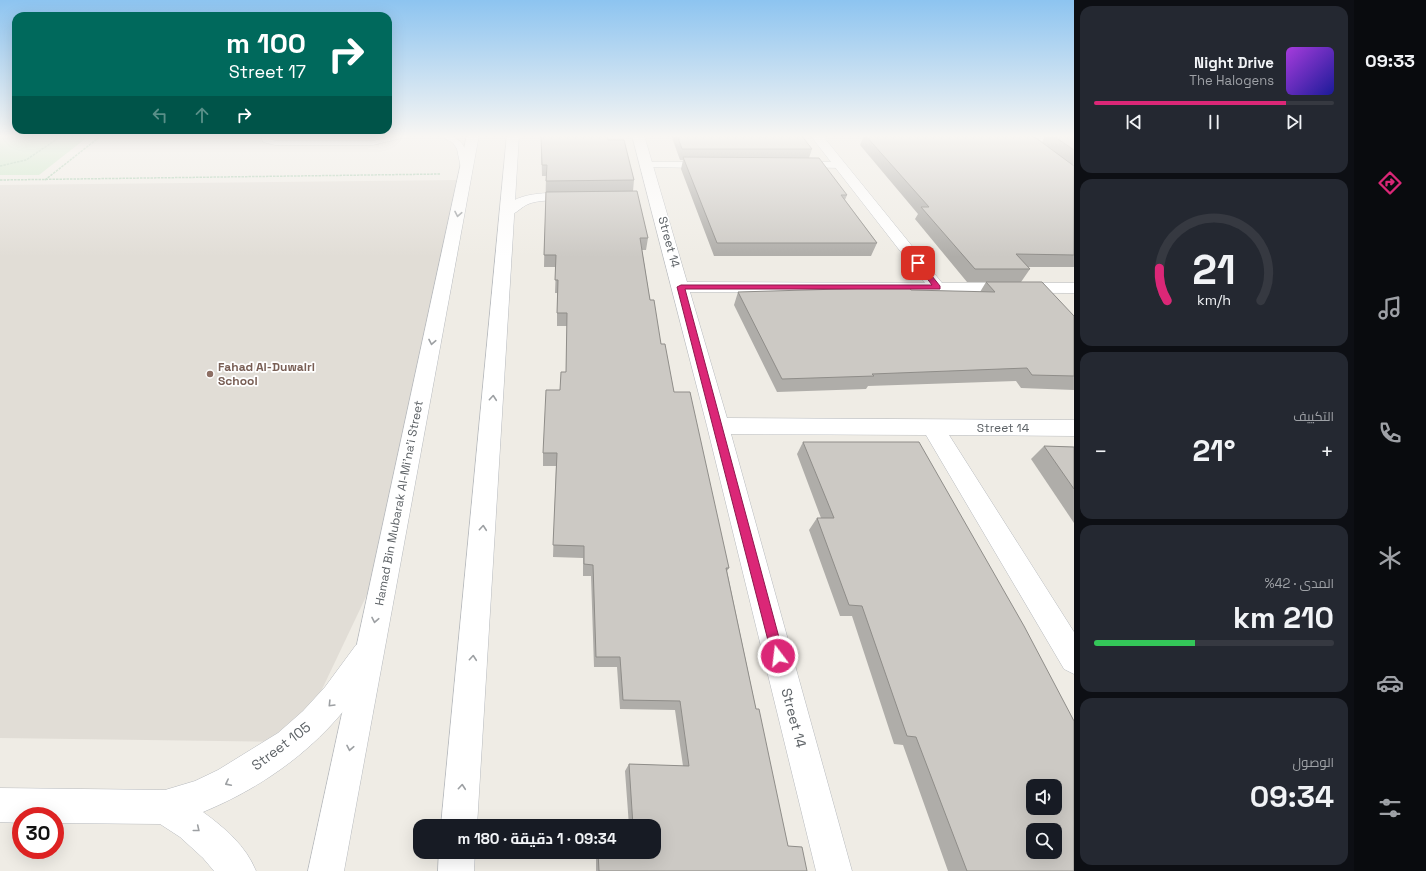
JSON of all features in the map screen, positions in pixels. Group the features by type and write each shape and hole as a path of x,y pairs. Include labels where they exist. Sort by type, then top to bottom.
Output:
{"street":[{"name":"Hamad Bin Mubarak Al-Mi'na'i Street","path":"326,871 466,176"},
{"path":"460,819 510,176"},
{"name":"Street 14","path":"647,176 648,197 681,287 834,871"},
{"path":"849,176 938,287"},
{"path":"509,184 521,192 540,198"},
{"path":"508,212 519,202 540,198 587,197"},
{"path":"681,287 1074,288"},
{"name":"Street 14","path":"718,426 1074,428"},
{"path":"932,427 1074,659"},
{"name":"Street 105","path":"0,805 165,807 198,797 230,782 288,744 314,722 336,698 370,650"},
{"path":"165,807 192,825 216,845 238,871"},
{"path":"456,871 457,859"}],"path":[{"path":"44,180 50,176"},
{"path":"0,180 350,176"}],"shaded area":[{"name":"Fahad Al-Duwairi School","path":"457,180 382,563 297,742 0,738 0,185"}],"building":[{"path":"546,176 633,176 634,180 546,181"},
{"path":"690,176 832,176 847,195 841,195 877,243 717,243"},
{"path":"901,176 1074,176 1074,255 1016,254 1030,269 975,269 921,207 929,207"},
{"path":"637,191 648,238 640,238 650,300 654,300 661,344 665,344 674,392 690,392 729,568 726,568 756,709 759,709 788,846 802,847 807,871 599,871 598,859 661,859 661,819 633,819 629,764 689,766 680,701 623,700 620,657 596,657 593,565 584,564 584,546 553,545 557,453 543,453 546,390 560,390 561,372 566,372 567,313 557,313 558,280 555,280 556,255 544,255 546,192"},
{"path":"986,282 1042,282 1074,316 1074,376 1032,375 1027,368 782,379 738,292 909,287 911,290 995,292"},
{"path":"803,442 919,442 1024,626 1074,721 1074,871 967,871 916,737 907,736 862,606 849,605 817,518 834,518"},
{"path":"1044,446 1074,447 1074,489"}],"place":[{"name":"Fahad Al-Duwairi School","path":"210,374"}],"route":[{"path":"778,656 681,287 938,287 918,263"}]}
